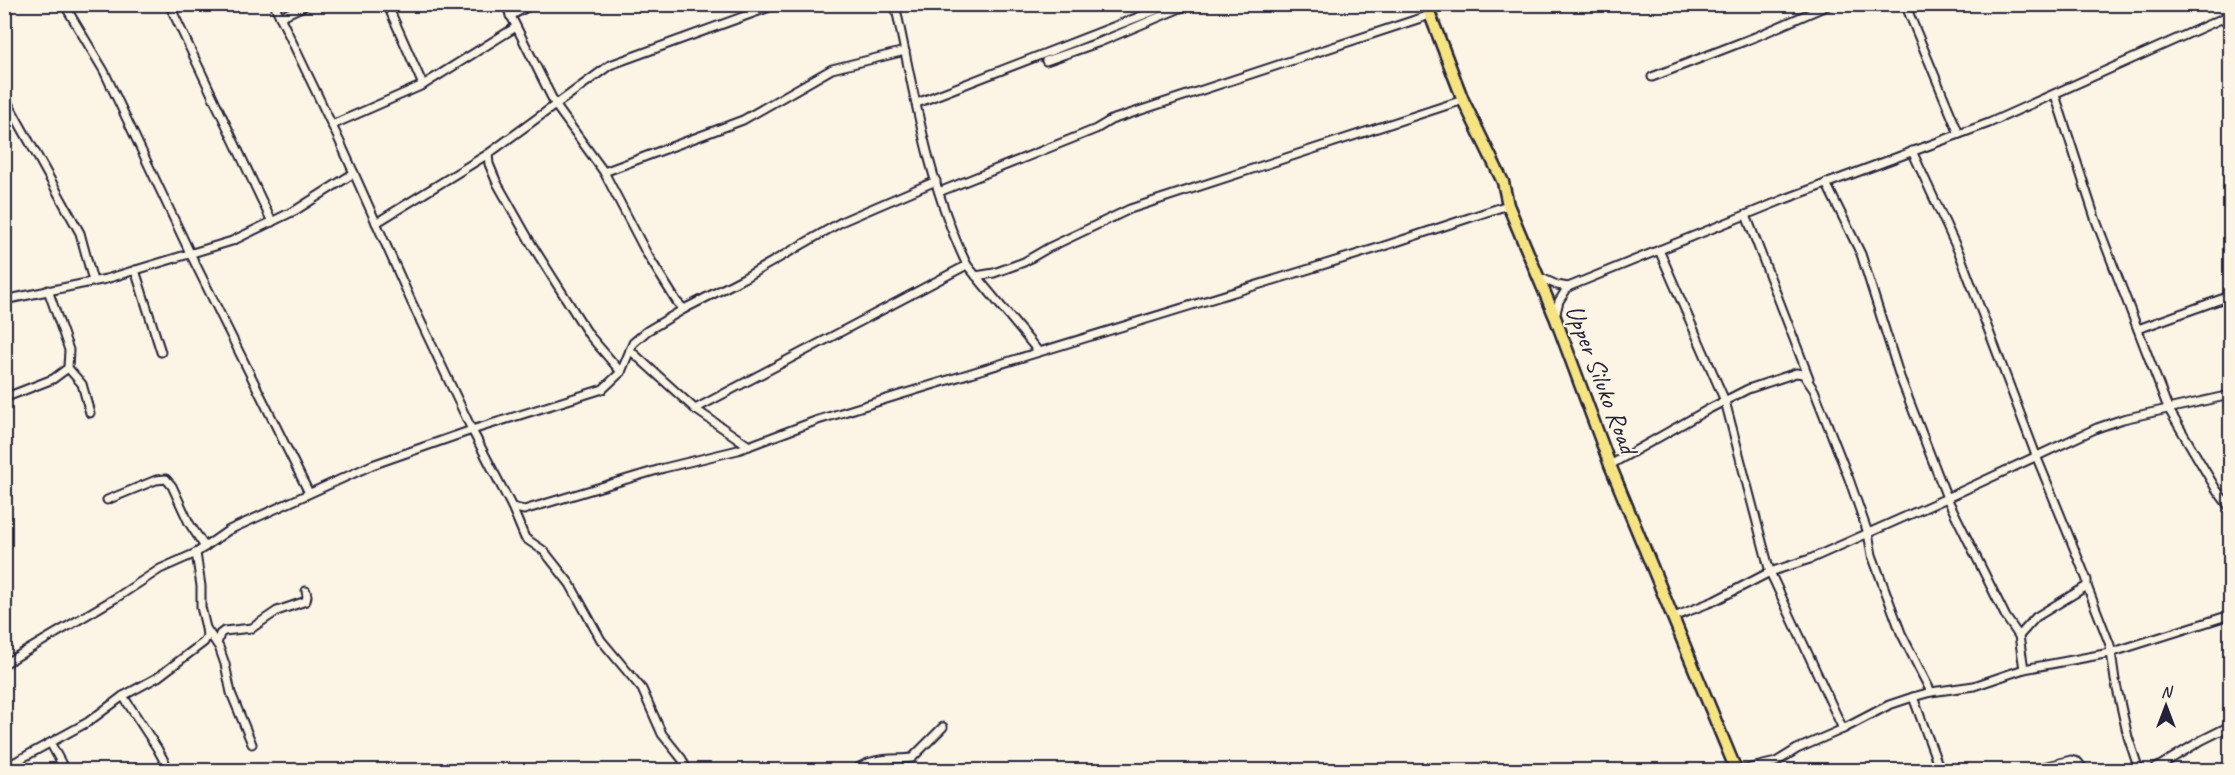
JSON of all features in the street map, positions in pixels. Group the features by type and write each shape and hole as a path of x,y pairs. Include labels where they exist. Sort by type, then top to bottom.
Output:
{"main road":[{"name":"Upper Siluko Road","path":"1428,10 1463,100 1503,182 1508,205 1555,317 1610,465 1736,771"}],"street":[{"path":"64,4 104,71 190,253 309,493"},
{"path":"168,4 272,222"},
{"path":"274,4 472,430 512,507 525,538 544,551 570,584 601,640 642,689 662,734 687,771"},
{"path":"280,17 308,4"},
{"path":"387,4 423,86"},
{"path":"505,4 556,106 604,172 647,255 677,302 684,309"},
{"path":"510,16 533,4"},
{"path":"376,223 488,154 610,65 778,4"},
{"path":"895,4 936,181 952,234 967,265 1038,351"},
{"path":"917,103 1172,4"},
{"path":"1046,61 1100,42 1190,4"},
{"path":"1652,77 1755,37 1831,4"},
{"path":"1905,4 1959,134"},
{"path":"939,192 1074,138 1111,120 1428,10"},
{"path":"1538,276 1557,285 1568,287 1826,183 1959,134 2055,94 2230,15"},
{"path":"332,125 423,86 516,27"},
{"path":"604,172 743,120 832,69 905,51"},
{"path":"2055,94 2095,218 2168,408 2216,489 2230,508"},
{"path":"4,96 80,233 93,281"},
{"path":"976,276 994,273 1024,262 1130,209 1463,100"},
{"path":"1912,151 1960,255 2037,458 2087,580 2087,586 2110,645 2128,737 2139,771"},
{"path":"488,154 489,164 497,183 532,245 589,335 621,372"},
{"path":"5,299 93,281 232,241 296,210 354,173"},
{"path":"4,664 160,569 196,553 229,530 309,493 372,465 472,430 603,389 621,372 633,343 646,331 744,278 843,220 936,181"},
{"path":"1826,183 1861,254 1900,377 1947,498 2006,616 2019,636 2024,669"},
{"path":"512,507 524,510 748,446 818,420 1381,247 1508,205"},
{"path":"1746,215 1849,479 1868,533 1872,555 1901,633 1931,692"},
{"path":"1659,250 1725,401 1770,572 1843,729"},
{"path":"695,408 967,265"},
{"path":"135,270 161,352"},
{"path":"1555,317 1559,301 1568,287"},
{"path":"48,290 69,350 68,368 82,384 90,413"},
{"path":"2138,329 2230,296"},
{"path":"630,350 695,408 748,446"},
{"path":"4,398 53,379 68,368"},
{"path":"1610,465 1748,389 1796,373 1808,378 1814,390"},
{"path":"1674,617 1714,601 1770,572 1810,559 2037,458 2097,428 2168,408 2230,395"},
{"path":"107,500 156,480 166,479 172,486 189,523 205,547"},
{"path":"4,768 88,722 123,696 158,677 204,642 207,636 201,607 201,586 196,553"},
{"path":"2019,636 2036,617 2087,586"},
{"path":"217,644 217,638 224,631 252,628 277,611 306,601 308,596 306,591"},
{"path":"1742,771 1772,764 1797,749 1843,729 1889,705 1913,697 1974,686 2024,669 2110,653 2230,615"},
{"path":"206,628 217,644 225,664 231,693 252,744"},
{"path":"123,696 169,771"},
{"path":"1913,697 1940,771"},
{"path":"2153,771 2202,740 2230,726"},
{"path":"855,771 863,764 883,758 912,758 943,727"},
{"path":"51,744 65,771"},
{"path":"2031,771 2071,760 2078,762 2084,771"}]}
